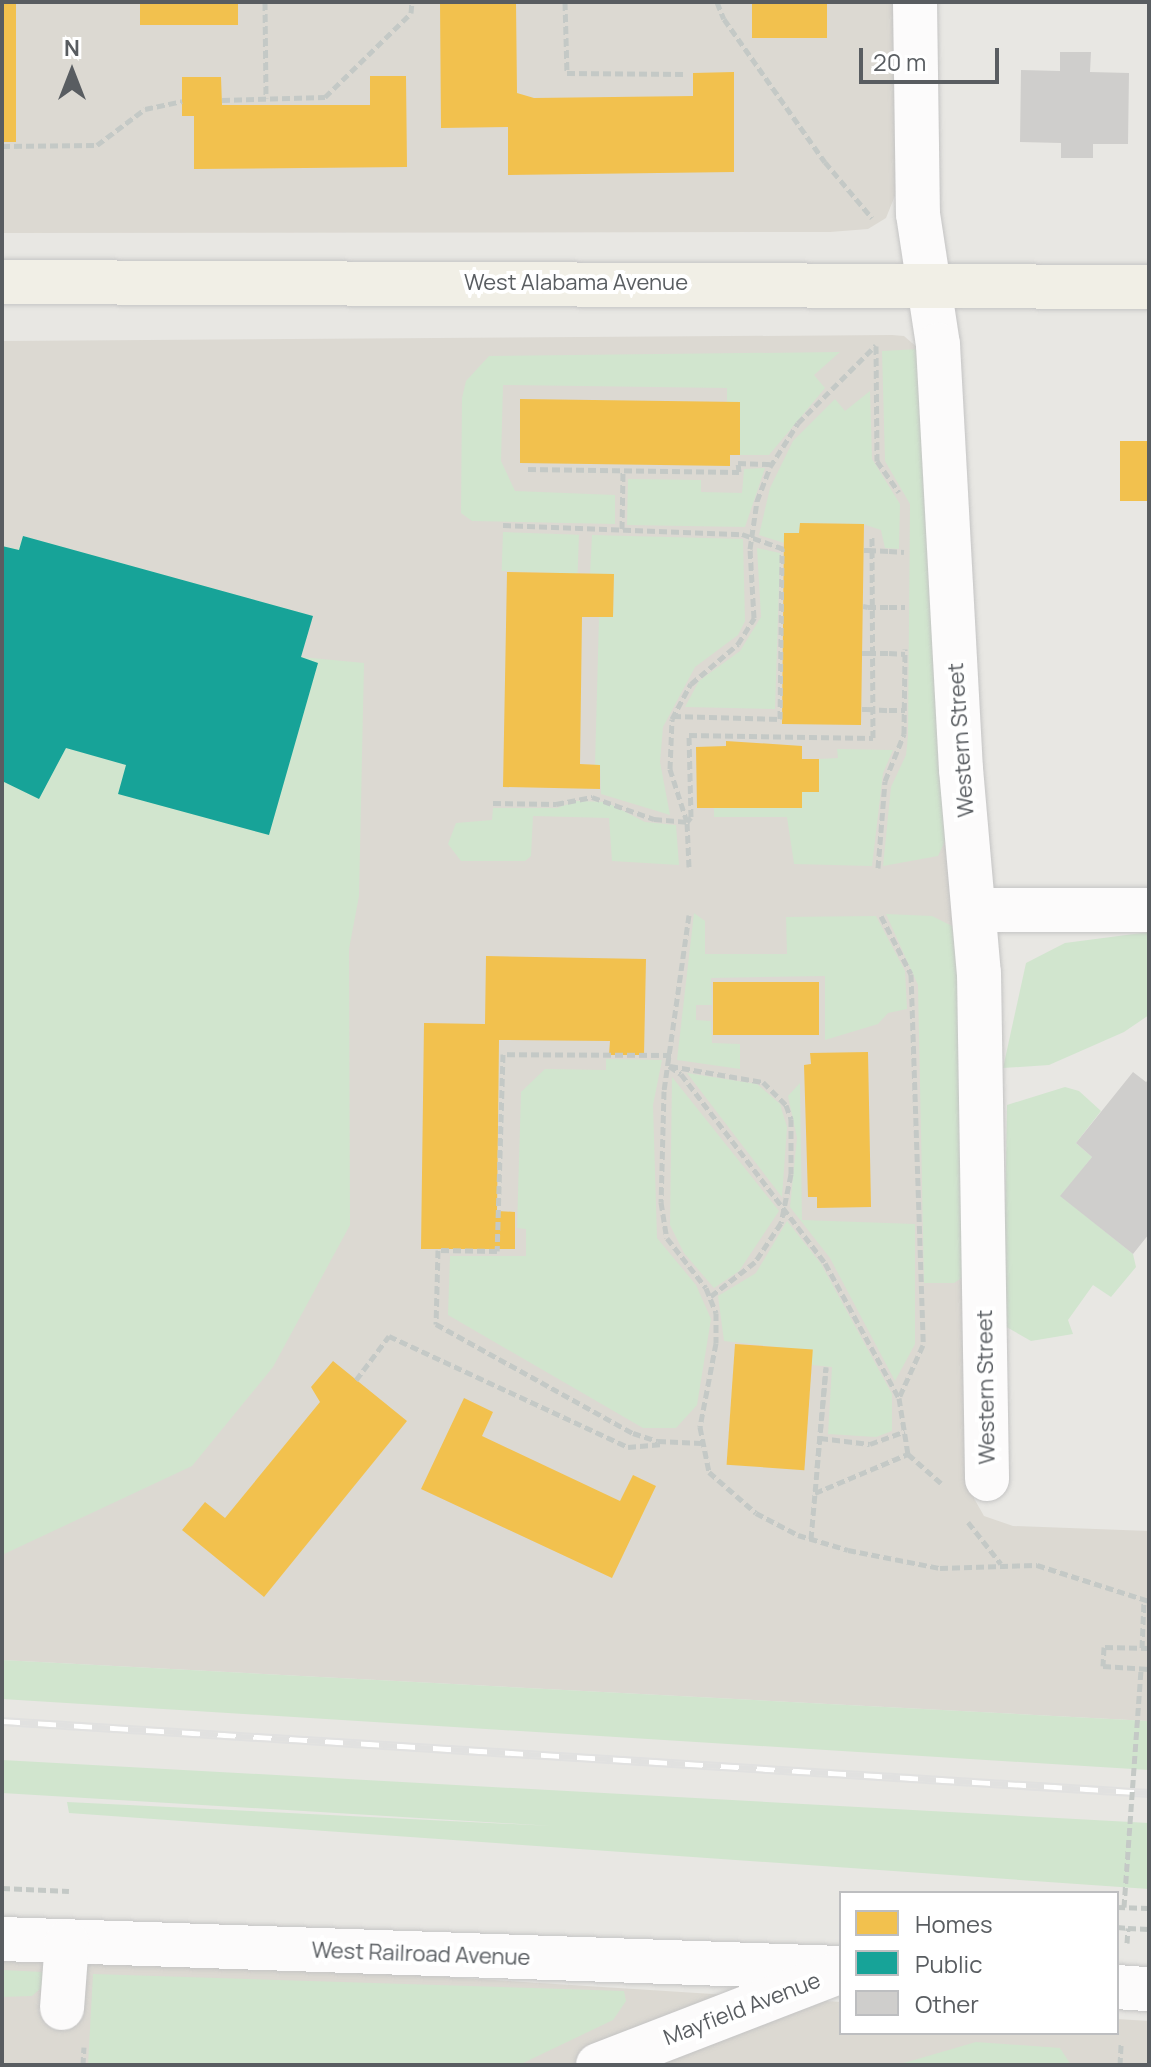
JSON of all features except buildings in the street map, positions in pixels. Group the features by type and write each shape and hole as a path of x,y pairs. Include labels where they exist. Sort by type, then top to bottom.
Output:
{"main road":[{"name":"West Alabama Avenue","path":"2,282 926,283 1149,287"}],"street":[{"name":"Western Street","path":"915,2 918,214 926,283 938,345 975,910 968,1484"},
{"path":"975,910 1149,910"},
{"name":"West Railroad Avenue","path":"2,1939 839,1970"},
{"path":"62,2008 67,1942"},
{"name":"Mayfield Avenue","path":"598,2065 839,1971"}],"path":[{"path":"265,2 266,98"},
{"path":"222,100 325,97 411,13 412,2"},
{"path":"565,2 567,73 686,74"},
{"path":"717,2 724,19 825,162 872,218"},
{"path":"2,146 97,145 145,109 182,101"},
{"path":"689,867 687,822 670,769 673,716 691,684 738,644 754,618 751,538 757,501 773,464 798,423 876,345 877,461 905,504"},
{"path":"528,469 739,472 738,463 773,464"},
{"path":"622,529 623,471"},
{"path":"503,525 751,538 783,548 780,719 673,716"},
{"path":"687,822 691,817 689,735 873,738 872,536"},
{"path":"905,536 905,566"},
{"path":"864,550 905,552"},
{"path":"905,593 905,617"},
{"path":"863,606 905,607"},
{"path":"878,868 885,781 901,751 905,710 905,640"},
{"path":"862,653 905,654"},
{"path":"862,709 905,710"},
{"path":"493,803 556,804 592,797 654,819 687,822"},
{"path":"689,915 664,1091 662,1225 711,1296 716,1343 701,1414 701,1443 709,1472 756,1513 811,1539 911,1565 1037,1565 1146,1601 1146,1648 1104,1647 1103,1666 1149,1669"},
{"path":"881,916 911,974 923,1345 899,1398"},
{"path":"671,1055 503,1054 497,1251 438,1250 436,1324 633,1433 676,1444"},
{"path":"669,1066 681,1074 825,1263 899,1398 908,1454"},
{"path":"669,1066 752,1077 781,1098 792,1129 785,1210 755,1262 711,1296"},
{"path":"356,1380 389,1336 628,1447 701,1443"},
{"path":"811,1539 815,1493 826,1368 823,1439 817,1468"},
{"path":"823,1439 870,1444 905,1431"},
{"path":"815,1493 908,1454 968,1484"},
{"path":"963,1517 986,1538 1001,1564"},
{"path":"1141,1668 1120,1907 1149,1908"},
{"path":"1119,1927 1149,1929"},
{"path":"1128,1928 1131,1978"},
{"path":"1120,2065 1121,2044"}],"shaded area":[{"path":"2,2 895,2 896,193 886,218 868,229 830,232 2,233"},
{"path":"904,336 919,349 960,930 967,1486 984,1516 1013,1526 1149,1531 1149,1721 2,1660 2,341"},
{"path":"2,1949 839,2002 839,2035 1119,2035 1119,2019 1149,2021 1149,2065 2,2065"}],"green space":[{"path":"919,349 946,839 938,856 883,866 891,787 906,755 908,736 910,504 885,461 882,351"},
{"path":"840,352 814,375 825,388 769,455 740,455 740,403 727,402 727,388 503,385 501,461 515,491 615,495 615,524 472,521 461,513 462,398 466,381 489,356"},
{"path":"870,391 872,459 900,504 899,549 885,548 881,530 863,524 800,523 799,533 784,543 759,535 770,488 793,441 835,399 845,411"},
{"path":"765,468 745,527 627,525 628,479 701,480 701,492 742,493 744,469"},
{"path":"503,532 579,535 578,574 502,571"},
{"path":"592,535 743,539 745,621 738,635 695,667 663,727 660,762 670,815 601,794 600,765 595,765 599,617 613,617 614,574 590,574"},
{"path":"23,536 313,616 301,657 364,663 359,896 349,949 350,1225 273,1367 192,1466 2,1555 2,546 18,549"},
{"path":"757,548 780,553 775,709 685,707 699,681 740,651 761,617"},
{"path":"837,749 893,750 883,773 872,866 794,864 787,817 714,817 714,808 802,808 802,792 819,792 819,759 838,758"},
{"path":"577,801 606,802 645,822 676,825 679,865 612,861 609,818 533,816 531,856 525,861 461,861 448,844 456,823 492,820 493,808 557,808"},
{"path":"694,913 705,921 705,954 787,954 786,917 876,916 905,971 907,1009 888,1013 878,1024 825,1040 825,976 711,978 712,1005 696,1005 696,1020 711,1021 712,1043 740,1044 740,1069 677,1060"},
{"path":"886,914 932,916 960,930 963,1277 954,1283 924,1283 918,985"},
{"path":"1149,932 1149,1015 1124,1032 1049,1065 1003,1068 1026,963 1065,943"},
{"path":"606,1059 662,1060 653,1105 657,1238 696,1285 711,1319 697,1405 676,1428 643,1428 448,1315 450,1256 526,1256 526,1229 517,1228 521,1092 545,1069 606,1070"},
{"path":"687,1073 757,1084 780,1104 787,1127 782,1197"},
{"path":"672,1077 779,1211 739,1271 714,1288 684,1253 670,1225"},
{"path":"800,1083 802,1220 915,1224 915,1344 895,1381 830,1258 790,1207 797,1138 788,1096"},
{"path":"1065,1087 1079,1091 1101,1111 1076,1143 1092,1157 1061,1196 1133,1254 1136,1267 1111,1297 1093,1285 1068,1320 1073,1334 1031,1341 1003,1325 1007,1105"},
{"path":"787,1221 821,1264 892,1394 892,1431 876,1437 828,1434 832,1367 812,1365 812,1351 724,1341 718,1296 756,1273"},
{"path":"2,1660 1149,1721 1149,1770 2,1699"},
{"path":"2,1760 1149,1823 1149,1889 69,1813 67,1802 552,1826 2,1793"},
{"path":"2,1970 43,1972 42,1987 32,1996 2,1997"},
{"path":"93,1974 624,1991 626,2001 613,2020 519,2065 88,2065"},
{"path":"976,2042 1060,2048 1071,2065 897,2065"}],"railway":[{"path":"2,1721 1149,1793"}]}
